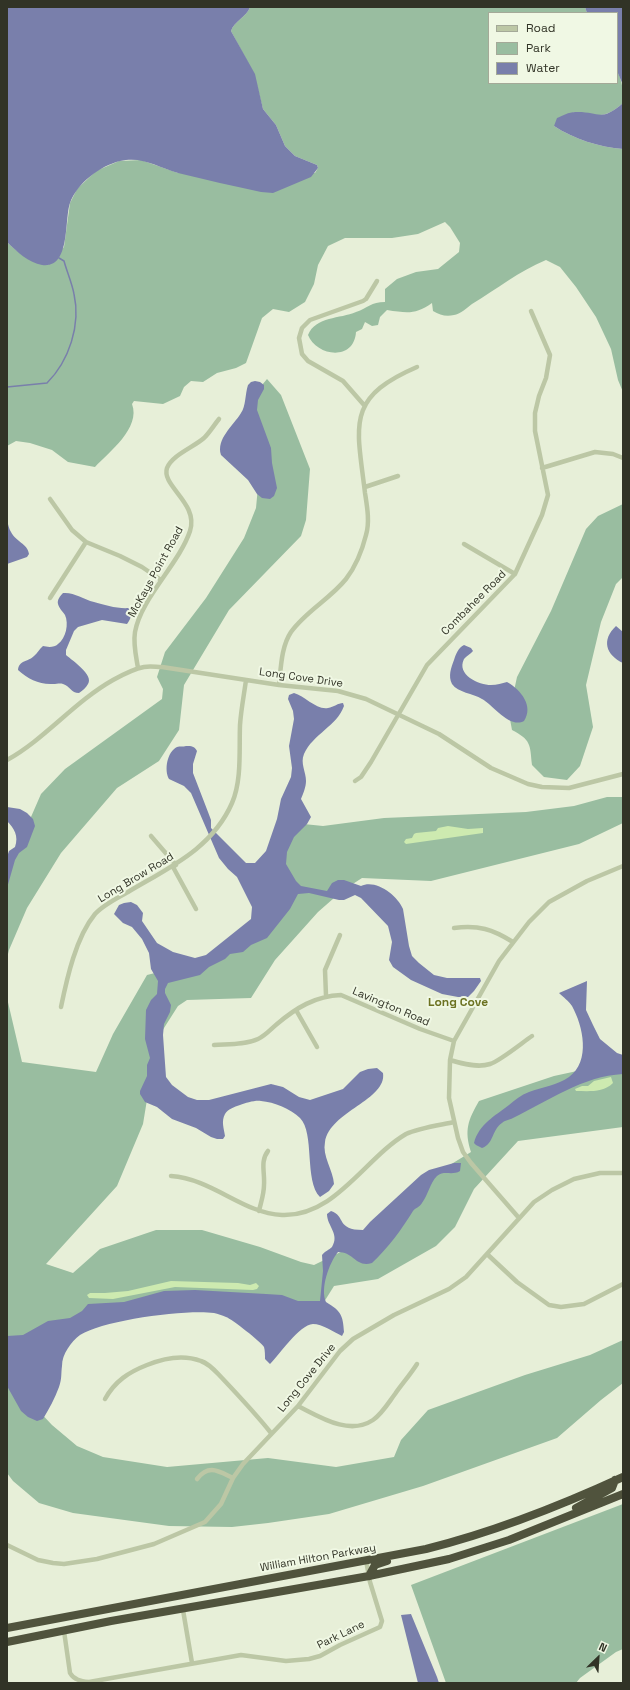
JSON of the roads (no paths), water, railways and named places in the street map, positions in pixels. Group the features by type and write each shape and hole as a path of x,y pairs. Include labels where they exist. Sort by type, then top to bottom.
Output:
{"highway":[{"path":"552,1521 612,1488 619,1478"},
{"name":"William Hilton Parkway","path":"7,1628 426,1549 476,1535 578,1496 619,1478"},
{"path":"7,1642 449,1560 509,1540 552,1521 623,1494"},
{"path":"369,1576 374,1565 426,1549"},
{"path":"183,1610 188,1598 225,1587"}],"street":[{"path":"364,405 343,381 308,361 302,354 299,338 302,328 310,320 366,299 376,281"},
{"name":"Combahee Road","path":"355,781 361,777 371,762 427,665 515,574 542,515 548,495 535,431 535,413 539,396 546,378 550,355 531,311"},
{"path":"279,685 284,651 291,633 306,615 346,580 359,558 367,533 368,510 360,454 360,419 364,405 375,391 384,384 417,367"},
{"name":"McKays Point Road","path":"138,668 134,641 135,631 142,613 181,549 190,531 191,522 186,503 167,478 167,468 171,461 205,437 219,419"},
{"path":"542,468 595,452 613,454 623,458"},
{"path":"365,487 398,476"},
{"path":"50,499 72,530 86,542 142,567 161,580"},
{"path":"50,598 86,542"},
{"path":"464,544 515,574"},
{"name":"Long Cove Drive","path":"7,760 22,751 86,698 108,683 138,668 162,667 279,685 338,691 366,699 439,734 491,768 528,784 542,787 569,788 623,774"},
{"name":"Long Brow Road","path":"61,1008 67,978 81,938 96,913 115,900 174,866 214,833 232,803 238,786 240,723 246,680"},
{"path":"151,836 174,866 196,909"},
{"path":"519,1218 463,1152 449,1098 450,1060 454,1041 499,961 512,942 549,902 587,881 623,866"},
{"path":"454,928 478,927 500,934 512,942"},
{"path":"326,996 325,970 340,935"},
{"name":"Lavington Road","path":"214,1045 248,1042 259,1039 306,1003 326,996 341,995 414,1027 454,1041"},
{"path":"296,1010 317,1047"},
{"path":"450,1060 480,1066 491,1064 532,1036"},
{"path":"171,1176 203,1183 259,1211 283,1215 298,1214 315,1208 332,1198 393,1143 408,1133 454,1122"},
{"path":"259,1211 263,1196 263,1162 264,1156 268,1151"},
{"name":"Long Cove Drive","path":"7,1545 38,1560 64,1564 97,1558 154,1544 205,1522 221,1504 232,1478 243,1464 298,1406 340,1351 353,1339 394,1315 450,1289 466,1276 534,1202 552,1190 574,1179 600,1173 623,1173"},
{"path":"487,1254 517,1282 549,1305 561,1307 584,1304 623,1284"},
{"path":"105,1398 125,1375 135,1370 174,1357 192,1358 208,1364 248,1405 272,1433"},
{"path":"298,1406 328,1421 342,1425 364,1424 373,1420 380,1414 409,1377 417,1364"},
{"path":"197,1479 207,1470 214,1470 232,1478"},
{"name":"Park Lane","path":"64,1631 70,1673 73,1678 89,1682 241,1655 286,1661 309,1659 320,1656 380,1627 382,1621 366,1560"},
{"path":"183,1610 192,1663"}],"water":[{"path":"7,7 250,7 246,14 235,24 231,31 255,74 263,109 276,125 285,146 295,156 317,165 318,168 311,177 273,193 261,192 178,173 143,161 128,160 112,163 90,176 73,196 68,211 65,242 58,259 51,264 42,265 32,262 7,242"},
{"path":"585,7 623,7 623,85 618,73 618,12 587,12"},
{"path":"623,103 623,149 587,142 554,126 557,118 568,113 583,112 599,115 609,113"},
{"path":"255,381 264,385 264,389 258,400 257,410 271,448 272,463 277,488 274,496 270,499 262,498 257,494 248,480 221,455 220,449 223,438 243,410 248,385"},
{"path":"7,520 13,535 26,548 29,554 27,557 7,564"},
{"path":"63,593 120,608 129,608 131,612 127,624 102,620 78,627 74,631 66,650 66,655 86,672 89,680 86,687 79,693 74,692 63,684 43,684 34,681 18,670 20,664 32,658 40,648 43,646 55,646 65,635 67,622 58,603 59,598"},
{"path":"616,626 623,632 623,663 617,660 609,651 607,642 611,631"},
{"path":"464,645 471,648 473,651 464,659 462,665 466,674 475,681 486,685 495,685 507,682 517,689 527,704 528,710 524,721 519,723 507,719 482,699 458,689 452,684 450,675 452,666 458,651"},
{"path":"294,693 319,707 328,708 343,703 344,706 341,713 331,725 308,747 303,757 306,781 301,799 311,817 307,824 294,837 287,852 286,864 296,881 301,886 327,891 332,883 338,880 344,880 361,886 367,884 373,885 385,890 396,899 403,909 409,946 412,956 419,963 434,975 447,978 480,978 481,981 468,997 458,997 442,994 411,980 393,967 389,960 392,942 388,926 361,898 355,895 344,900 339,900 309,893 298,894 290,909 267,938 251,945 243,952 230,954 225,959 209,967 200,975 168,983 165,993 171,1005 170,1012 164,1024 163,1035 166,1077 172,1085 188,1097 197,1100 209,1100 271,1084 283,1087 299,1097 310,1100 343,1089 360,1072 368,1069 377,1068 383,1073 382,1082 376,1091 368,1099 337,1122 329,1131 324,1147 334,1184 329,1191 320,1197 315,1190 312,1180 309,1145 305,1125 300,1118 282,1106 266,1102 253,1101 233,1107 225,1114 223,1119 225,1136 223,1139 217,1139 196,1128 172,1119 157,1107 145,1102 140,1094 140,1091 147,1076 147,1065 150,1058 145,1039 146,1010 151,1000 157,994 158,981 151,969 149,953 142,939 132,927 123,923 114,914 119,905 124,903 131,902 137,905 143,913 142,921 157,943 173,952 195,958 206,955 251,919 252,907 237,877 219,858 191,793 184,786 169,779 167,775 167,762 171,753 177,747 190,746 195,748 197,751 193,764 193,773 211,820 211,828 246,863 255,863 266,851 277,819 281,799 291,777 292,768 289,746 294,719 293,711 288,699 289,695"},
{"path":"7,807 20,809 27,813 33,819 35,826 27,847 19,853 15,860 7,888 7,857 9,851 15,847 16,836 14,829 7,821"},
{"path":"587,981 586,1010 600,1039 617,1053 623,1055 623,1074 594,1079 566,1090 503,1122 496,1129 491,1140 486,1146 482,1148 476,1145 474,1143 476,1136 484,1126 516,1099 529,1092 565,1080 576,1070 583,1053 582,1033 572,1006 559,993"},
{"path":"454,1163 461,1163 460,1171 454,1173 442,1173 437,1176 421,1204 413,1211 384,1251 372,1263 367,1264 358,1262 348,1254 338,1252 331,1263 326,1276 324,1297 326,1302 335,1308 342,1317 344,1332 342,1336 328,1328 313,1324 302,1329 296,1334 270,1364 265,1359 264,1347 262,1344 240,1326 223,1316 214,1313 201,1312 166,1314 125,1320 91,1330 80,1335 70,1345 62,1362 59,1387 43,1419 37,1421 28,1417 21,1411 7,1386 7,1336 23,1335 48,1321 70,1318 82,1311 88,1304 124,1302 164,1291 195,1290 282,1295 298,1301 320,1301 323,1271 322,1255 332,1247 335,1238 327,1214 331,1211 336,1213 342,1222 349,1228 363,1230 421,1175 429,1170"},
{"path":"411,1614 439,1683 418,1683 401,1615"}],"waterway":[{"path":"7,387 47,383 55,374 67,353 74,330 76,306 73,290 64,261 59,258"}],"district":[{"name":"Long Cove","path":"458,1003"}]}
